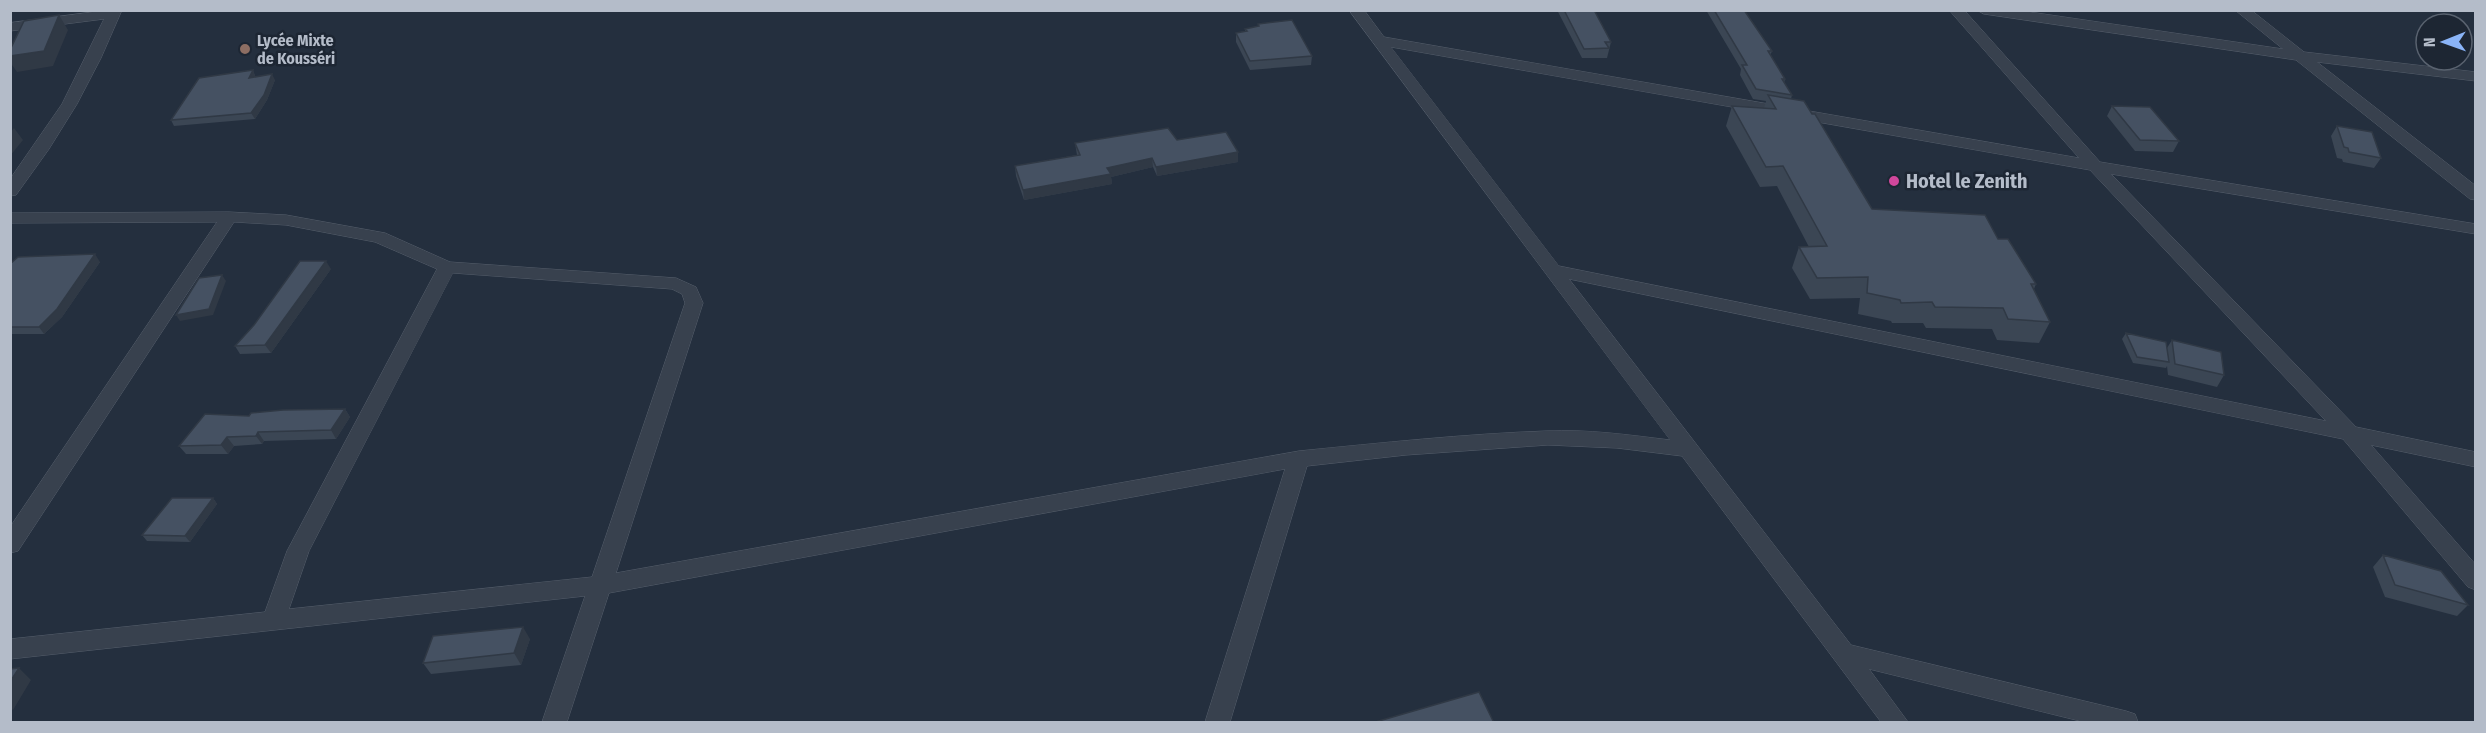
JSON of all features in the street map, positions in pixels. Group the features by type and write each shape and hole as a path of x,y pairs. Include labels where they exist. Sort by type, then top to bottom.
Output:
{"street":[{"path":"1356,10 1895,723"},
{"path":"1956,10 2095,166 2350,434 2475,581"},
{"path":"1984,10 2300,56 2475,77"},
{"path":"2242,10 2475,195"},
{"path":"10,27 115,12"},
{"path":"10,191 32,163 63,115 106,34 115,12"},
{"path":"1378,40 2095,166 2475,229"},
{"path":"10,545 229,217"},
{"path":"10,218 229,217 286,220 379,237 447,267 676,284 690,291 694,303 555,723"},
{"path":"274,619 298,551 447,267"},
{"path":"1554,270 2108,382 2475,460"},
{"path":"10,649 602,585 1299,459 1406,448 1548,438 1617,441 1690,450"},
{"path":"1218,723 1299,459"},
{"path":"1843,653 2126,723"}],"building":[{"path":"1564,10 1594,10 1611,42 1605,42 1609,48 1584,49"},
{"path":"1714,10 1744,10 1772,51 1768,51 1792,95 1756,89 1742,65 1747,65"},
{"path":"59,15 44,51 10,56 10,50 24,21"},
{"path":"1292,20 1312,56 1250,61 1236,33 1247,31 1245,29 1259,26 1258,24"},
{"path":"253,70 249,78 272,74 264,95 251,113 171,120 199,78"},
{"path":"1768,95 1804,101 1812,114 1815,114 1872,209 1985,215 1998,239 2008,239 2036,284 2031,284 2050,322 2008,319 2003,308 1935,307 1932,302 1901,303 1900,300 1867,293 1868,277 1817,278 1799,247 1827,246 1783,166 1766,167 1732,106 1776,109"},
{"path":"2112,106 2150,107 2179,141 2140,140"},
{"path":"2337,126 2372,132 2381,158 2349,152 2348,148 2344,147"},
{"path":"1168,128 1177,140 1226,132 1238,152 1156,167 1152,158 1107,168 1111,174 1023,190 1015,166 1080,155 1075,143"},
{"path":"95,254 57,309 39,327 10,327 10,264 18,257"},
{"path":"300,261 326,261 265,345 235,346 254,325"},
{"path":"222,275 209,309 176,315 199,278"},
{"path":"2126,333 2166,342 2169,362 2137,357"},
{"path":"2172,340 2221,352 2224,375 2175,364"},
{"path":"345,409 331,430 258,432 256,436 227,437 221,445 179,446 205,414 249,416 251,413 283,410"},
{"path":"172,498 213,498 185,536 142,535"},
{"path":"2383,555 2441,571 2468,605 2395,585"},
{"path":"523,627 514,653 423,663 433,636"},
{"path":"19,668 10,682 10,669"},
{"path":"1479,692 1494,723 1372,723"}],"place":[{"name":"Lycée Mixte de Kousséri","path":"245,49"},
{"name":"Hotel le Zenith","path":"1894,181"}]}
